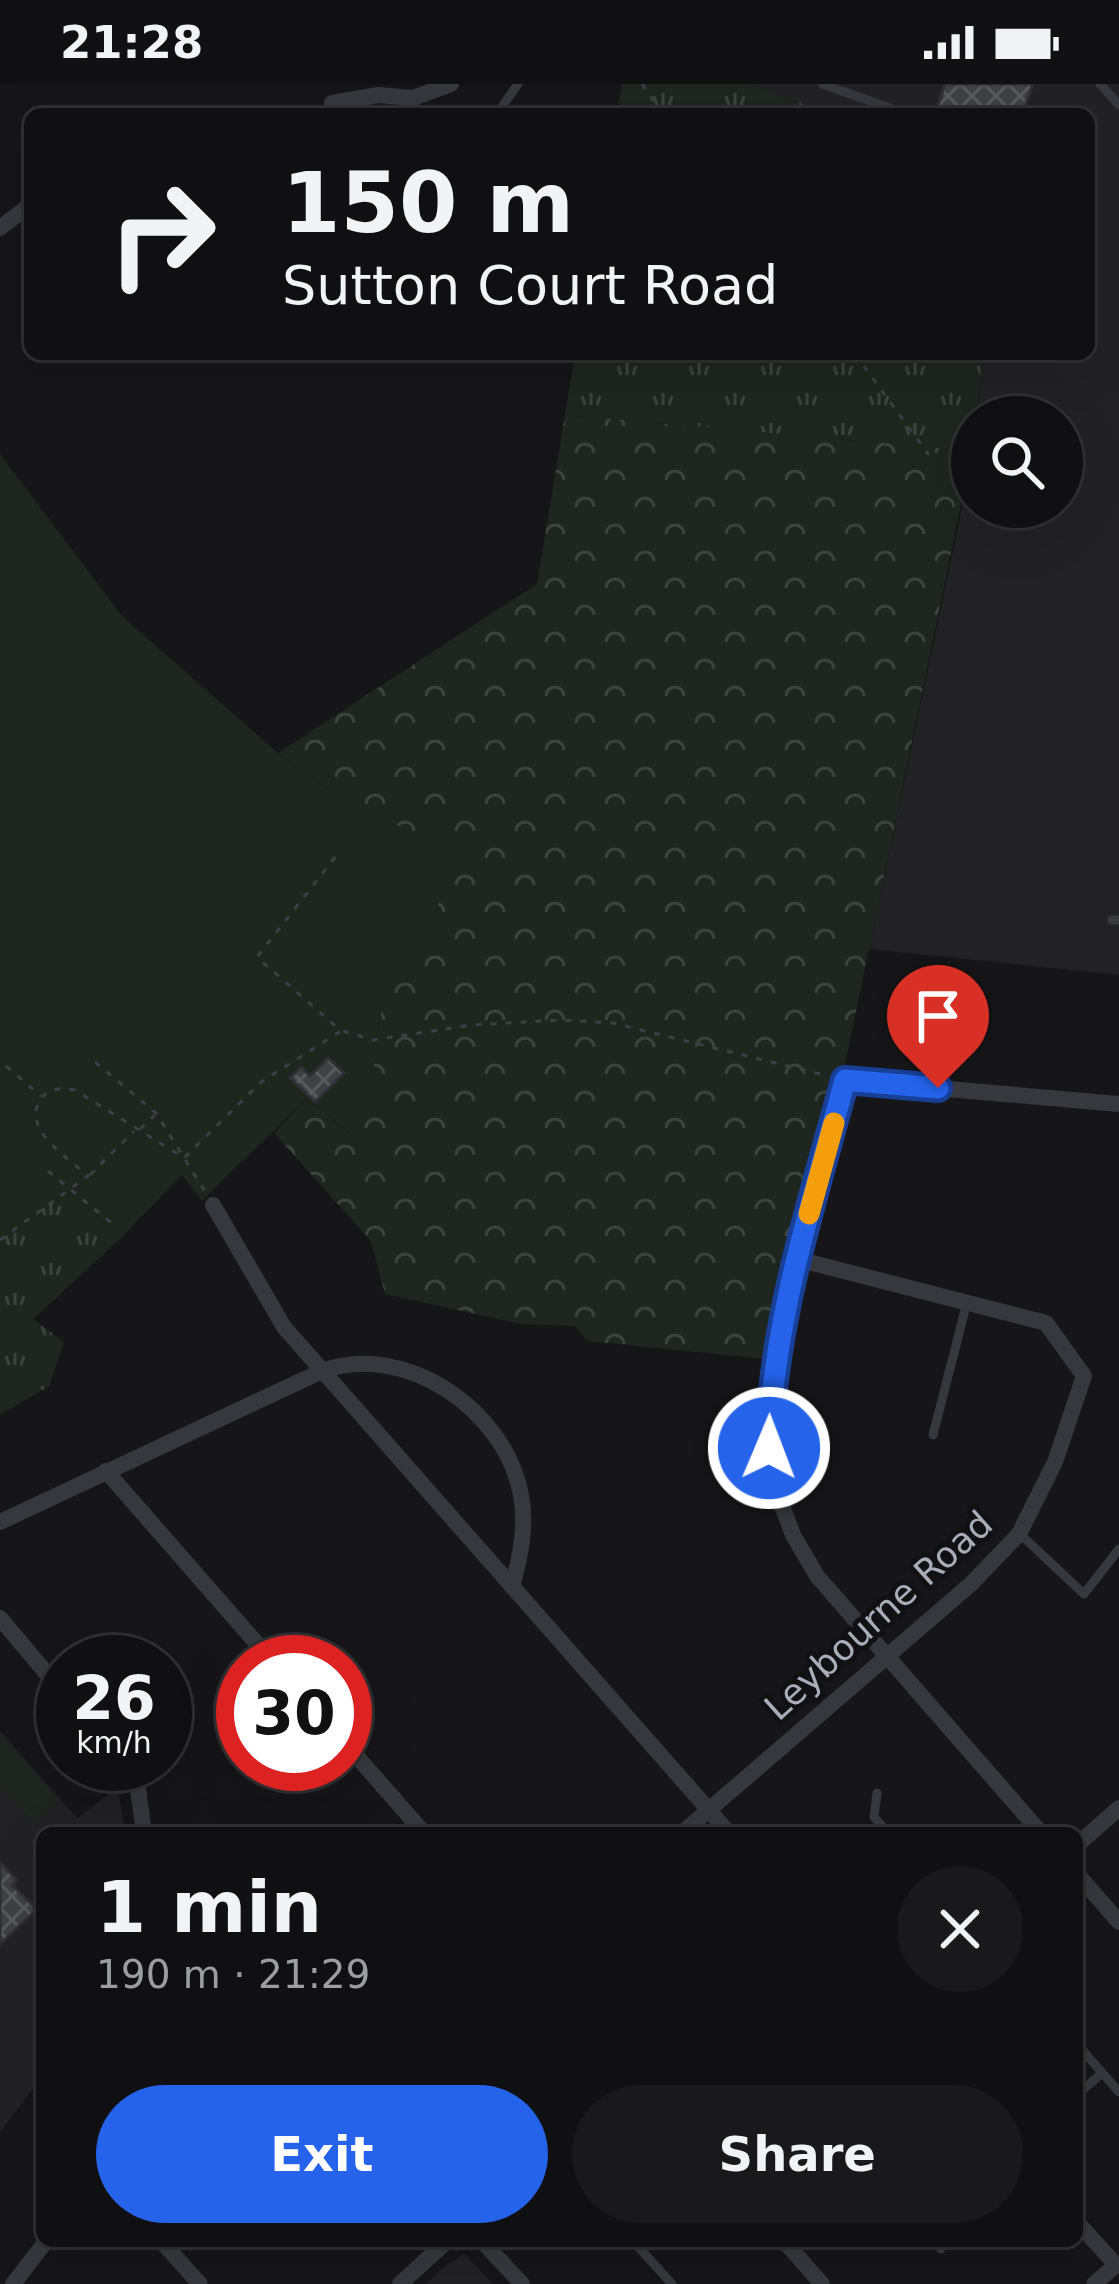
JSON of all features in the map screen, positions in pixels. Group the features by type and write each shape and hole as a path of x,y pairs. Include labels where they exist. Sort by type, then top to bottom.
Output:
{"street":[{"path":"332,103 378,95 413,98 452,84"},
{"path":"0,228 24,210"},
{"path":"1036,1827 886,1658 818,1576 793,1535 772,1479 770,1385 797,1259 845,1080 1119,1104"},
{"path":"213,1205 284,1327 724,1827"},
{"name":"Leybourne Road","path":"689,1827 971,1584 1019,1534 1055,1462 1084,1376 1046,1323 797,1259"},
{"path":"0,1522 322,1371 343,1363 371,1362 402,1368 446,1390 480,1419 512,1467 524,1521 512,1587"},
{"path":"106,1472 250,1635"},
{"path":"0,1618 36,1661"},
{"path":"372,1774 419,1827"},
{"path":"138,1791 142,1827"},
{"path":"1083,1840 1119,1808"},
{"path":"1083,1881 1119,1922"},
{"path":"1083,2229 1116,2265 1094,2284"},
{"path":"13,2284 41,2247"},
{"path":"166,2247 200,2284"},
{"path":"401,2284 441,2247"},
{"path":"488,2247 522,2284"},
{"path":"789,2247 822,2284"}],"lane":[{"path":"822,84 890,108"},
{"path":"1100,84 1119,105"},
{"path":"933,1435 967,1302"},
{"path":"1019,1534 1084,1594 1119,1550"},
{"path":"878,1793 874,1817 883,1827"},
{"path":"1083,2051 1119,2092"},
{"path":"1083,2090 1102,2073"},
{"path":"638,2247 663,2281"}],"path":[{"path":"859,360 929,455"},
{"path":"340,850 257,958 341,1031 373,1040 472,1025 561,1020 613,1023 845,1080"},
{"path":"184,1158 261,1082 341,1031"},
{"path":"95,1062 156,1113 213,1205"},
{"path":"6,1066 42,1097"},
{"path":"88,1176 40,1132 36,1113 42,1097 59,1088 75,1090 184,1158"},
{"path":"0,1240 88,1176 156,1113"},
{"path":"48,1171 114,1226"}],"shaded area":[{"path":"750,84 1119,84 1119,975 869,949 958,528 1083,528 1083,396 979,396 982,360 1095,360 1095,108 815,108"},
{"path":"0,1731 36,1772 36,1791 53,1791 77,1818 118,1791 124,1827 36,1827 36,2085 0,2132"},
{"path":"464,2254 493,2284 425,2284 447,2265"}],"green space":[{"path":"622,84 750,84 815,108 618,108"},
{"path":"574,360 982,360 979,396 951,396 951,449 565,415"},
{"path":"565,415 951,449 951,528 956,528 848,1050 776,1360 587,1341 575,1326 521,1324 385,1294 371,1241 274,1133 307,1098 349,1133 369,1098 381,1011 464,855 349,805 278,753 537,584"},
{"path":"0,454 122,616 278,753 349,805 465,854 381,1011 369,1099 350,1133 307,1098 202,1201 182,1175 121,1238 67,1190 0,1239"},
{"path":"67,1190 121,1238 33,1319 64,1342 49,1386 0,1415 0,1239"},
{"path":"0,1736 36,1776 36,1791 50,1791 58,1800 33,1822 0,1784"}],"building":[{"path":"945,84 1033,84 1024,108 937,108"},
{"path":"328,1058 344,1073 315,1102 290,1078 301,1067 310,1076"},
{"path":"0,1863 17,1880 12,1885 36,1910 0,1944"}],"slow traffic":[{"path":"809,1214 834,1123"}],"route":[{"path":"769,1448 770,1385 797,1259 845,1080 938,1088"}]}
